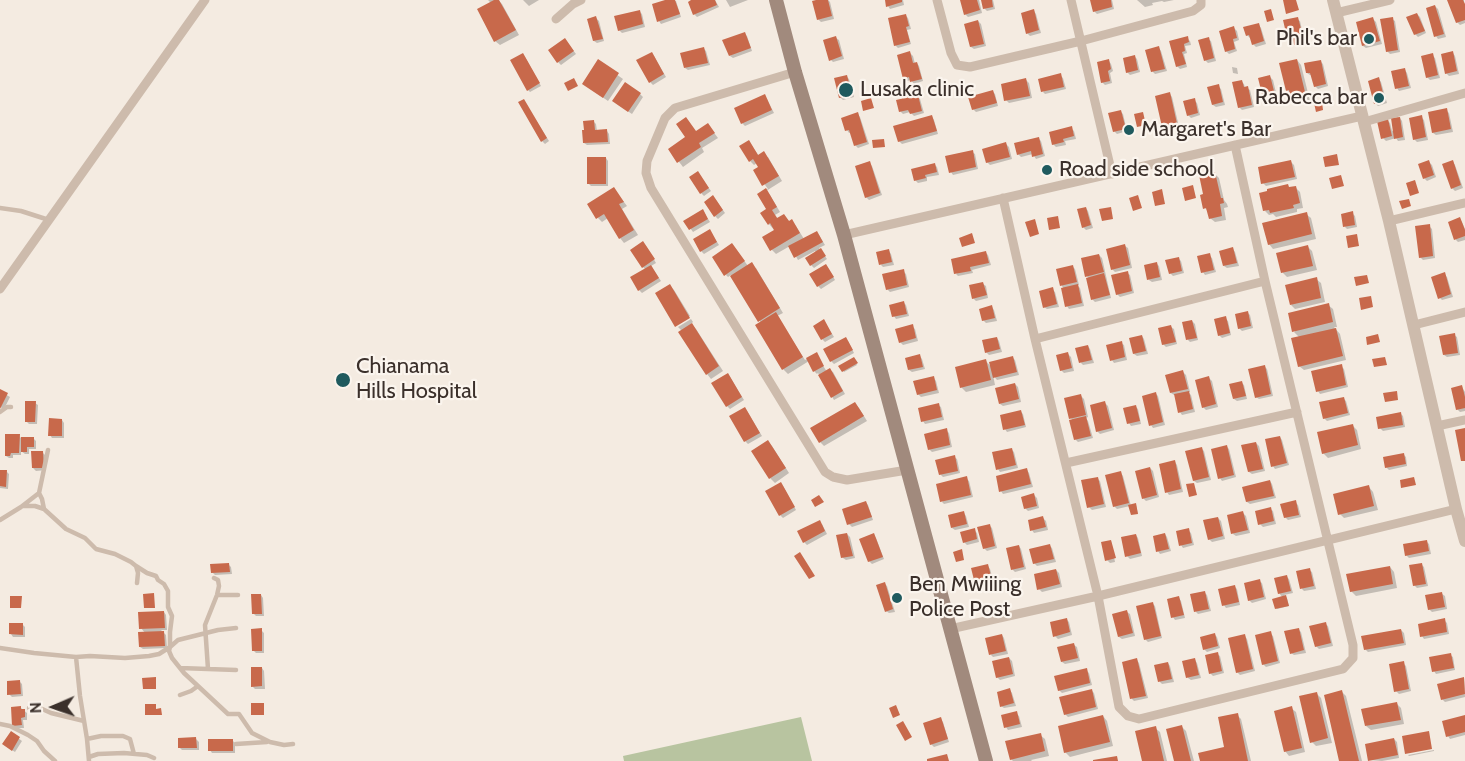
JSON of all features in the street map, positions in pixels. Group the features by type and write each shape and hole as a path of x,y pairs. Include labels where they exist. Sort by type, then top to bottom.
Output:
{"main road":[{"path":"776,0 844,235 986,761"}],"street":[{"path":"0,290 205,0"},
{"path":"556,19 581,0"},
{"path":"937,0 951,53 957,65 970,67 1081,41 1193,11 1201,5 1201,0"},
{"path":"1071,0 1112,174"},
{"path":"1333,0 1389,221 1464,536"},
{"path":"1336,13 1390,0"},
{"path":"795,72 675,108 665,118 660,129 647,161 646,173 651,188 825,472 833,477 846,480 907,470"},
{"path":"844,235 1235,145 1363,119 1465,93"},
{"path":"1003,198 1098,596 1119,707 1128,716 1139,719 1343,669 1353,658 1353,645 1265,281 1235,145"},
{"path":"1389,221 1465,203"},
{"path":"1035,339 1265,281"},
{"path":"1414,325 1465,312"},
{"path":"1066,463 1297,412"},
{"path":"1437,426 1465,420"},
{"path":"950,629 1098,596 1456,509"}],"lane":[{"path":"0,208 21,211 49,220"},
{"path":"0,412 10,407"},
{"path":"44,508 39,493 48,450"},
{"path":"0,520 39,493"},
{"path":"23,506 44,508 66,529 85,538 96,549 123,558 156,576 168,591 168,607 172,616 169,651 180,668 228,714 239,714 252,733 270,742 293,744"},
{"path":"136,566 137,583"},
{"path":"208,669 205,625 219,586 218,580 214,578"},
{"path":"217,595 238,595"},
{"path":"0,648 76,657 126,658 159,654 178,640 236,628"},
{"path":"76,657 89,759 98,753 147,755 154,758"},
{"path":"180,668 236,670"},
{"path":"180,695 198,686"},
{"path":"29,708 40,708 84,721"},
{"path":"0,724 10,726 36,741 55,761"},
{"path":"87,739 101,736 123,736 129,739 134,754"},
{"path":"236,744 270,742"}],"green space":[{"path":"801,717 812,761 624,761 623,756"}],"building":[{"path":"494,0 499,0 516,30 494,42 477,9"},
{"path":"675,0 680,14 657,22 652,4"},
{"path":"715,0 717,5 693,15 688,2"},
{"path":"828,0 832,16 817,20 812,1"},
{"path":"885,0 902,0 902,2 886,7"},
{"path":"960,0 977,0 980,10 964,15"},
{"path":"981,0 992,0 993,7 983,9"},
{"path":"1090,0 1111,0 1112,7 1093,12"},
{"path":"1283,0 1296,0 1299,10 1286,14"},
{"path":"1447,0 1463,0 1465,20 1456,23"},
{"path":"1435,5 1444,34 1434,37 1426,8"},
{"path":"1034,9 1039,30 1026,34 1021,13"},
{"path":"1271,9 1274,20 1267,22 1264,11"},
{"path":"640,10 643,24 618,31 614,16"},
{"path":"1417,13 1425,31 1414,35 1406,17"},
{"path":"906,14 909,26 906,27 910,42 894,46 888,18"},
{"path":"596,16 603,39 593,41 587,19"},
{"path":"1298,17 1301,29 1304,28 1307,42 1294,45 1291,32 1286,33 1283,20"},
{"path":"1373,17 1380,41 1362,46 1356,22"},
{"path":"1393,17 1398,50 1386,52 1380,19"},
{"path":"978,20 984,44 970,47 964,24"},
{"path":"1259,23 1264,41 1252,45 1243,27"},
{"path":"1234,26 1237,38 1233,39 1235,49 1225,52 1219,31"},
{"path":"745,32 751,48 729,56 722,40"},
{"path":"836,36 842,56 829,61 823,40"},
{"path":"1188,36 1189,42 1184,44 1185,51 1182,52 1186,64 1176,67 1169,41"},
{"path":"1209,37 1214,58 1204,61 1198,40"},
{"path":"565,38 574,51 557,63 548,50"},
{"path":"1159,46 1165,69 1151,72 1145,50"},
{"path":"704,47 708,63 684,68 680,53"},
{"path":"910,51 913,63 917,62 922,79 910,82 909,77 903,79 897,55"},
{"path":"1453,51 1457,71 1445,74 1441,54"},
{"path":"652,52 664,74 649,83 636,60"},
{"path":"523,53 540,83 527,91 510,60"},
{"path":"1433,53 1438,75 1426,78 1421,56"},
{"path":"1135,55 1138,70 1126,73 1123,58"},
{"path":"598,59 619,73 603,98 582,84"},
{"path":"1109,59 1110,81 1101,83 1097,62"},
{"path":"1297,59 1306,96 1291,100 1289,90 1286,91 1279,63"},
{"path":"1321,60 1326,84 1314,87 1310,73 1306,73 1304,63"},
{"path":"1405,68 1409,86 1395,89 1391,71"},
{"path":"1061,73 1064,87 1041,92 1038,79"},
{"path":"847,75 852,95 839,98 834,78"},
{"path":"1270,75 1275,95 1263,98 1258,78"},
{"path":"1379,77 1385,101 1374,104 1368,81"},
{"path":"574,78 578,86 568,91 564,83"},
{"path":"1026,78 1030,96 1004,101 1001,84"},
{"path":"1242,80 1244,87 1248,86 1252,105 1238,108 1232,82"},
{"path":"625,82 641,93 628,112 612,101"},
{"path":"1219,84 1223,102 1212,105 1207,87"},
{"path":"993,90 997,103 972,110 968,97"},
{"path":"1170,92 1178,128 1168,131 1167,126 1162,127 1155,96"},
{"path":"765,94 772,110 741,124 734,108"},
{"path":"918,95 922,111 910,114 908,110 899,112 896,100"},
{"path":"871,98 874,108 863,111 861,101"},
{"path":"1195,98 1198,113 1187,116 1183,101"},
{"path":"524,99 547,138 541,142 518,102"},
{"path":"1322,102 1323,110 1316,112 1314,103"},
{"path":"1447,108 1451,129 1432,133 1428,112"},
{"path":"1121,110 1126,129 1113,132 1108,113"},
{"path":"858,112 867,142 854,146 849,130 845,131 841,118"},
{"path":"1143,112 1146,125 1137,127 1134,114"},
{"path":"932,115 937,131 898,142 893,126"},
{"path":"1422,115 1426,137 1413,140 1409,118"},
{"path":"686,117 696,131 708,123 715,133 699,143 701,147 677,163 668,149 685,137 676,124"},
{"path":"1400,117 1403,137 1394,139 1391,118"},
{"path":"1388,119 1392,136 1381,139 1377,121"},
{"path":"594,120 595,130 607,129 608,142 583,143 583,121"},
{"path":"1072,126 1074,136 1052,145 1049,132"},
{"path":"1039,137 1043,154 1032,157 1031,151 1017,155 1014,143"},
{"path":"884,139 885,147 873,148 872,140"},
{"path":"749,140 758,155 764,151 779,176 762,186 753,170 758,167 753,159 749,162 739,146"},
{"path":"1006,142 1010,157 986,163 982,149"},
{"path":"973,150 976,167 949,173 945,156"},
{"path":"1337,154 1339,165 1325,167 1323,157"},
{"path":"587,157 606,157 606,184 587,184"},
{"path":"1291,160 1295,177 1261,184 1258,167"},
{"path":"1429,160 1434,175 1423,179 1418,164"},
{"path":"1453,160 1461,185 1451,189 1442,164"},
{"path":"870,161 880,193 865,198 855,166"},
{"path":"935,163 937,172 914,181 911,169"},
{"path":"698,171 709,188 700,194 689,177"},
{"path":"1215,172 1224,203 1220,204 1222,216 1209,219 1206,208 1203,209 1199,175"},
{"path":"1341,175 1344,186 1332,189 1329,178"},
{"path":"1415,180 1419,193 1410,196 1406,183"},
{"path":"1288,184 1289,187 1296,186 1300,203 1293,205 1294,208 1270,213 1269,210 1263,211 1259,193"},
{"path":"1193,185 1196,198 1185,201 1182,188"},
{"path":"614,187 624,202 619,204 634,230 619,239 604,214 596,219 587,204"},
{"path":"766,188 777,207 772,210 777,218 784,214 789,221 792,219 800,233 770,251 762,237 774,230 760,213 766,209 757,194"},
{"path":"1162,189 1165,204 1155,206 1152,192"},
{"path":"713,195 723,210 714,217 704,202"},
{"path":"1138,195 1142,208 1133,211 1129,198"},
{"path":"1409,199 1411,206 1402,209 1399,201"},
{"path":"1086,207 1091,225 1082,228 1077,209"},
{"path":"1111,207 1113,219 1102,221 1099,209"},
{"path":"703,209 708,219 689,230 683,221"},
{"path":"1353,211 1355,225 1343,227 1341,214"},
{"path":"1307,212 1312,234 1268,245 1262,223"},
{"path":"1058,216 1060,228 1049,230 1047,218"},
{"path":"1460,217 1465,236 1454,240 1448,222"},
{"path":"1035,219 1039,234 1030,237 1025,222"},
{"path":"1430,224 1433,256 1419,258 1415,226"},
{"path":"710,229 717,242 700,252 693,239"},
{"path":"817,231 823,242 794,258 788,246"},
{"path":"972,233 975,243 962,247 959,238"},
{"path":"1357,234 1359,246 1348,248 1346,236"},
{"path":"643,241 655,259 642,268 630,250"},
{"path":"732,243 745,261 724,276 712,257"},
{"path":"1125,244 1130,265 1111,270 1106,249"},
{"path":"1308,245 1313,266 1281,273 1276,253"},
{"path":"1233,247 1237,263 1223,266 1219,251"},
{"path":"821,248 826,256 810,266 805,258"},
{"path":"889,249 892,262 879,265 876,252"},
{"path":"986,251 989,263 970,267 971,271 954,274 951,259"},
{"path":"1210,253 1214,270 1201,273 1197,256"},
{"path":"1099,254 1104,272 1085,277 1081,258"},
{"path":"1179,257 1182,271 1169,274 1165,260"},
{"path":"752,262 780,308 758,322 730,276"},
{"path":"1157,262 1160,277 1147,280 1144,265"},
{"path":"826,264 834,277 817,287 809,274"},
{"path":"651,265 659,278 638,291 630,277"},
{"path":"1073,265 1077,282 1060,286 1056,269"},
{"path":"904,269 907,285 886,290 882,274"},
{"path":"1128,271 1132,291 1116,295 1111,275"},
{"path":"1445,272 1451,294 1438,299 1431,277"},
{"path":"1104,273 1110,295 1091,300 1086,278"},
{"path":"1367,275 1369,283 1356,286 1354,277"},
{"path":"1317,277 1321,298 1290,305 1285,285"},
{"path":"983,282 987,295 972,299 969,285"},
{"path":"670,284 690,318 675,327 655,293"},
{"path":"1078,284 1082,303 1065,307 1061,288"},
{"path":"1053,287 1057,304 1043,308 1039,291"},
{"path":"1371,296 1373,307 1361,310 1359,298"},
{"path":"904,301 907,314 892,317 889,305"},
{"path":"1329,303 1333,322 1292,332 1288,313"},
{"path":"992,305 995,318 982,321 979,309"},
{"path":"1248,311 1251,326 1238,329 1235,314"},
{"path":"776,312 803,357 782,370 755,325"},
{"path":"1226,316 1230,333 1218,336 1214,319"},
{"path":"824,319 832,334 821,340 813,326"},
{"path":"1192,320 1197,338 1186,340 1182,322"},
{"path":"692,323 719,366 706,375 678,332"},
{"path":"913,324 916,338 899,343 895,329"},
{"path":"1171,325 1176,342 1162,345 1158,328"},
{"path":"1336,328 1343,356 1298,367 1291,338"},
{"path":"1455,333 1458,353 1443,355 1439,336"},
{"path":"1378,334 1380,342 1367,345 1366,337"},
{"path":"1142,335 1146,351 1133,354 1129,338"},
{"path":"846,337 853,350 830,362 823,349"},
{"path":"997,337 1000,349 985,353 982,340"},
{"path":"1122,341 1125,357 1110,361 1106,345"},
{"path":"1088,345 1092,360 1079,363 1075,348"},
{"path":"817,352 824,366 813,372 806,358"},
{"path":"1068,352 1072,368 1060,371 1056,355"},
{"path":"920,354 923,367 908,370 905,358"},
{"path":"1013,356 1017,372 993,378 989,362"},
{"path":"854,357 858,363 842,372 838,366"},
{"path":"1385,357 1387,365 1374,367 1372,359"},
{"path":"986,359 991,380 960,388 955,367"},
{"path":"1342,364 1346,385 1316,392 1311,371"},
{"path":"1265,365 1271,394 1255,398 1248,369"},
{"path":"830,368 843,391 831,398 818,375"},
{"path":"1183,370 1188,389 1170,393 1165,375"},
{"path":"728,373 742,397 726,407 711,383"},
{"path":"934,376 937,390 917,395 913,381"},
{"path":"1209,376 1216,404 1202,408 1195,380"},
{"path":"1242,381 1246,396 1233,399 1229,384"},
{"path":"1015,383 1019,399 999,404 995,388"},
{"path":"1462,385 1465,408 1456,410 1451,388"},
{"path":"0,389 8,393 0,409"},
{"path":"1189,391 1193,409 1178,413 1174,394"},
{"path":"1397,391 1398,400 1385,402 1383,393"},
{"path":"1156,392 1163,422 1149,426 1142,396"},
{"path":"1081,394 1086,415 1069,419 1064,398"},
{"path":"1344,397 1348,413 1323,419 1319,402"},
{"path":"25,401 36,401 35,422 25,422"},
{"path":"1105,401 1112,428 1096,432 1090,405"},
{"path":"855,402 864,416 819,443 810,428"},
{"path":"939,403 942,417 921,422 918,408"},
{"path":"1136,405 1140,421 1127,424 1123,408"},
{"path":"745,407 760,433 744,442 729,416"},
{"path":"1021,410 1025,425 1003,430 1000,415"},
{"path":"1401,412 1403,425 1378,429 1376,417"},
{"path":"1086,416 1091,436 1074,440 1069,420"},
{"path":"49,418 62,419 62,436 48,436"},
{"path":"1353,424 1358,445 1322,454 1317,432"},
{"path":"947,428 950,445 928,450 924,434"},
{"path":"1465,428 1465,461 1461,461 1455,430"},
{"path":"5,434 20,434 19,453 5,456"},
{"path":"1280,436 1287,463 1271,467 1265,439"},
{"path":"21,437 34,437 34,447 27,447 27,452 21,452"},
{"path":"768,440 786,468 769,479 751,451"},
{"path":"1256,442 1263,469 1248,472 1241,445"},
{"path":"1227,445 1234,475 1218,479 1211,449"},
{"path":"1202,447 1209,477 1193,481 1185,451"},
{"path":"1012,448 1016,465 996,470 992,452"},
{"path":"31,451 43,451 44,468 32,468"},
{"path":"1404,453 1406,464 1385,468 1383,457"},
{"path":"955,455 958,471 939,475 935,460"},
{"path":"1175,460 1181,489 1165,493 1159,464"},
{"path":"1150,467 1157,495 1142,499 1135,471"},
{"path":"1027,468 1031,484 999,492 996,476"},
{"path":"0,470 7,470 6,487 0,486"},
{"path":"1121,471 1129,503 1113,507 1105,475"},
{"path":"967,476 971,495 940,502 936,484"},
{"path":"1098,477 1104,504 1087,508 1081,480"},
{"path":"1414,477 1416,485 1401,488 1400,480"},
{"path":"1270,480 1274,496 1246,502 1242,487"},
{"path":"781,482 795,507 779,516 765,491"},
{"path":"1194,483 1197,495 1189,497 1186,484"},
{"path":"1369,485 1374,506 1338,515 1333,494"},
{"path":"1034,493 1037,506 1024,509 1021,497"},
{"path":"819,495 824,502 815,507 811,500"},
{"path":"1296,500 1299,515 1284,518 1280,504"},
{"path":"866,501 872,517 847,525 842,509"},
{"path":"1136,503 1138,514 1131,515 1128,505"},
{"path":"1271,507 1274,521 1258,525 1255,511"},
{"path":"964,511 967,524 951,528 948,515"},
{"path":"1243,511 1248,530 1231,534 1227,515"},
{"path":"1043,516 1046,527 1030,531 1028,520"},
{"path":"1218,517 1223,536 1208,540 1203,520"},
{"path":"820,520 825,531 803,543 797,531"},
{"path":"990,524 995,546 983,549 977,527"},
{"path":"975,528 977,539 963,543 960,532"},
{"path":"1189,528 1192,543 1179,546 1176,531"},
{"path":"847,533 853,556 841,558 836,535"},
{"path":"874,533 883,557 868,562 859,539"},
{"path":"1165,533 1169,549 1156,552 1153,536"},
{"path":"1136,534 1141,553 1125,557 1121,537"},
{"path":"1111,540 1116,558 1105,561 1101,542"},
{"path":"1427,540 1429,551 1405,556 1403,544"},
{"path":"1050,544 1054,559 1033,564 1029,549"},
{"path":"1019,545 1024,567 1011,570 1006,548"},
{"path":"962,549 964,560 956,562 953,552"},
{"path":"800,552 815,576 809,579 794,556"},
{"path":"229,563 230,572 211,573 210,564"},
{"path":"1422,563 1426,584 1413,586 1409,565"},
{"path":"988,564 993,584 976,588 971,568"},
{"path":"1390,566 1393,584 1350,592 1346,574"},
{"path":"1310,568 1314,586 1300,589 1296,571"},
{"path":"1056,569 1060,584 1037,590 1034,574"},
{"path":"1287,575 1291,591 1278,594 1274,578"},
{"path":"1260,579 1264,597 1248,601 1244,583"},
{"path":"885,582 893,609 885,612 876,585"},
{"path":"1235,585 1239,602 1222,606 1218,589"},
{"path":"1205,591 1209,609 1194,612 1190,594"},
{"path":"1442,592 1445,607 1428,610 1425,595"},
{"path":"154,593 155,608 144,608 143,594"},
{"path":"251,594 261,594 262,614 252,614"},
{"path":"1286,595 1289,606 1275,609 1272,599"},
{"path":"10,596 22,596 21,608 10,608"},
{"path":"1179,596 1184,615 1171,618 1167,599"},
{"path":"1153,602 1161,636 1144,640 1136,606"},
{"path":"1127,610 1133,633 1118,637 1112,614"},
{"path":"164,611 165,628 139,629 138,612"},
{"path":"1067,618 1070,632 1053,637 1050,622"},
{"path":"1445,618 1447,632 1420,637 1418,624"},
{"path":"1326,622 1331,643 1315,647 1309,626"},
{"path":"9,623 23,623 23,635 9,634"},
{"path":"262,628 262,651 252,651 251,629"},
{"path":"1299,628 1304,650 1290,654 1284,631"},
{"path":"1401,629 1404,643 1364,650 1361,636"},
{"path":"164,631 165,646 139,647 138,632"},
{"path":"1271,631 1278,661 1262,665 1255,635"},
{"path":"1215,633 1218,646 1203,650 1200,637"},
{"path":"1002,634 1006,651 989,655 985,638"},
{"path":"1245,634 1253,669 1236,673 1228,638"},
{"path":"1074,643 1078,658 1061,662 1057,647"},
{"path":"1218,652 1222,671 1209,674 1205,655"},
{"path":"1451,653 1454,668 1432,672 1429,657"},
{"path":"1009,657 1013,674 996,678 992,661"},
{"path":"1137,658 1146,696 1130,699 1122,662"},
{"path":"1195,658 1199,675 1186,678 1182,661"},
{"path":"1404,661 1409,689 1394,692 1389,664"},
{"path":"1168,662 1172,679 1158,682 1154,665"},
{"path":"251,667 262,667 262,686 251,687"},
{"path":"1087,668 1090,683 1058,691 1054,676"},
{"path":"156,677 156,689 143,689 142,678"},
{"path":"1464,677 1465,694 1441,700 1437,684"},
{"path":"20,680 21,694 7,695 7,681"},
{"path":"1010,688 1014,703 1000,707 997,692"},
{"path":"1092,689 1096,707 1064,715 1059,697"},
{"path":"1342,690 1359,761 1339,761 1324,695"},
{"path":"1317,692 1328,738 1310,743 1299,696"},
{"path":"1397,702 1401,720 1365,726 1361,709"},
{"path":"251,703 264,703 264,715 251,715"},
{"path":"145,704 156,704 156,709 161,708 162,715 145,715"},
{"path":"896,705 900,715 893,718 889,708"},
{"path":"21,706 21,709 25,709 25,717 21,718 22,725 12,726 11,707"},
{"path":"1292,706 1302,748 1284,752 1274,711"},
{"path":"1017,711 1020,724 1004,728 1001,715"},
{"path":"1238,713 1248,761 1200,761 1198,753 1224,747 1218,717"},
{"path":"1103,715 1110,742 1064,753 1058,726"},
{"path":"1465,715 1465,732 1446,737 1442,721"},
{"path":"941,717 948,739 930,745 923,723"},
{"path":"903,721 912,737 905,741 896,725"},
{"path":"1182,725 1191,761 1174,761 1166,729"},
{"path":"1156,726 1164,761 1142,761 1135,731"},
{"path":"11,731 20,737 12,751 2,744"},
{"path":"1429,731 1432,749 1405,754 1402,736"},
{"path":"1041,733 1045,751 1010,760 1005,741"},
{"path":"196,737 197,748 178,748 178,738"},
{"path":"1394,738 1398,755 1368,761 1365,744"},
{"path":"208,739 233,739 233,751 208,751"},
{"path":"947,754 949,761 927,761 927,759"},
{"path":"1117,756 1118,761 1093,761 1093,760"}],"place":[{"name":"Phil's bar","path":"1369,39"},
{"name":"Lusaka clinic","path":"846,90"},
{"name":"Rabecca bar","path":"1379,98"},
{"name":"Margaret's Bar","path":"1129,130"},
{"name":"Road side school","path":"1047,170"},
{"name":"Chianama Hills Hospital","path":"343,380"},
{"name":"Ben Mwiiing Police Post","path":"897,598"}]}
